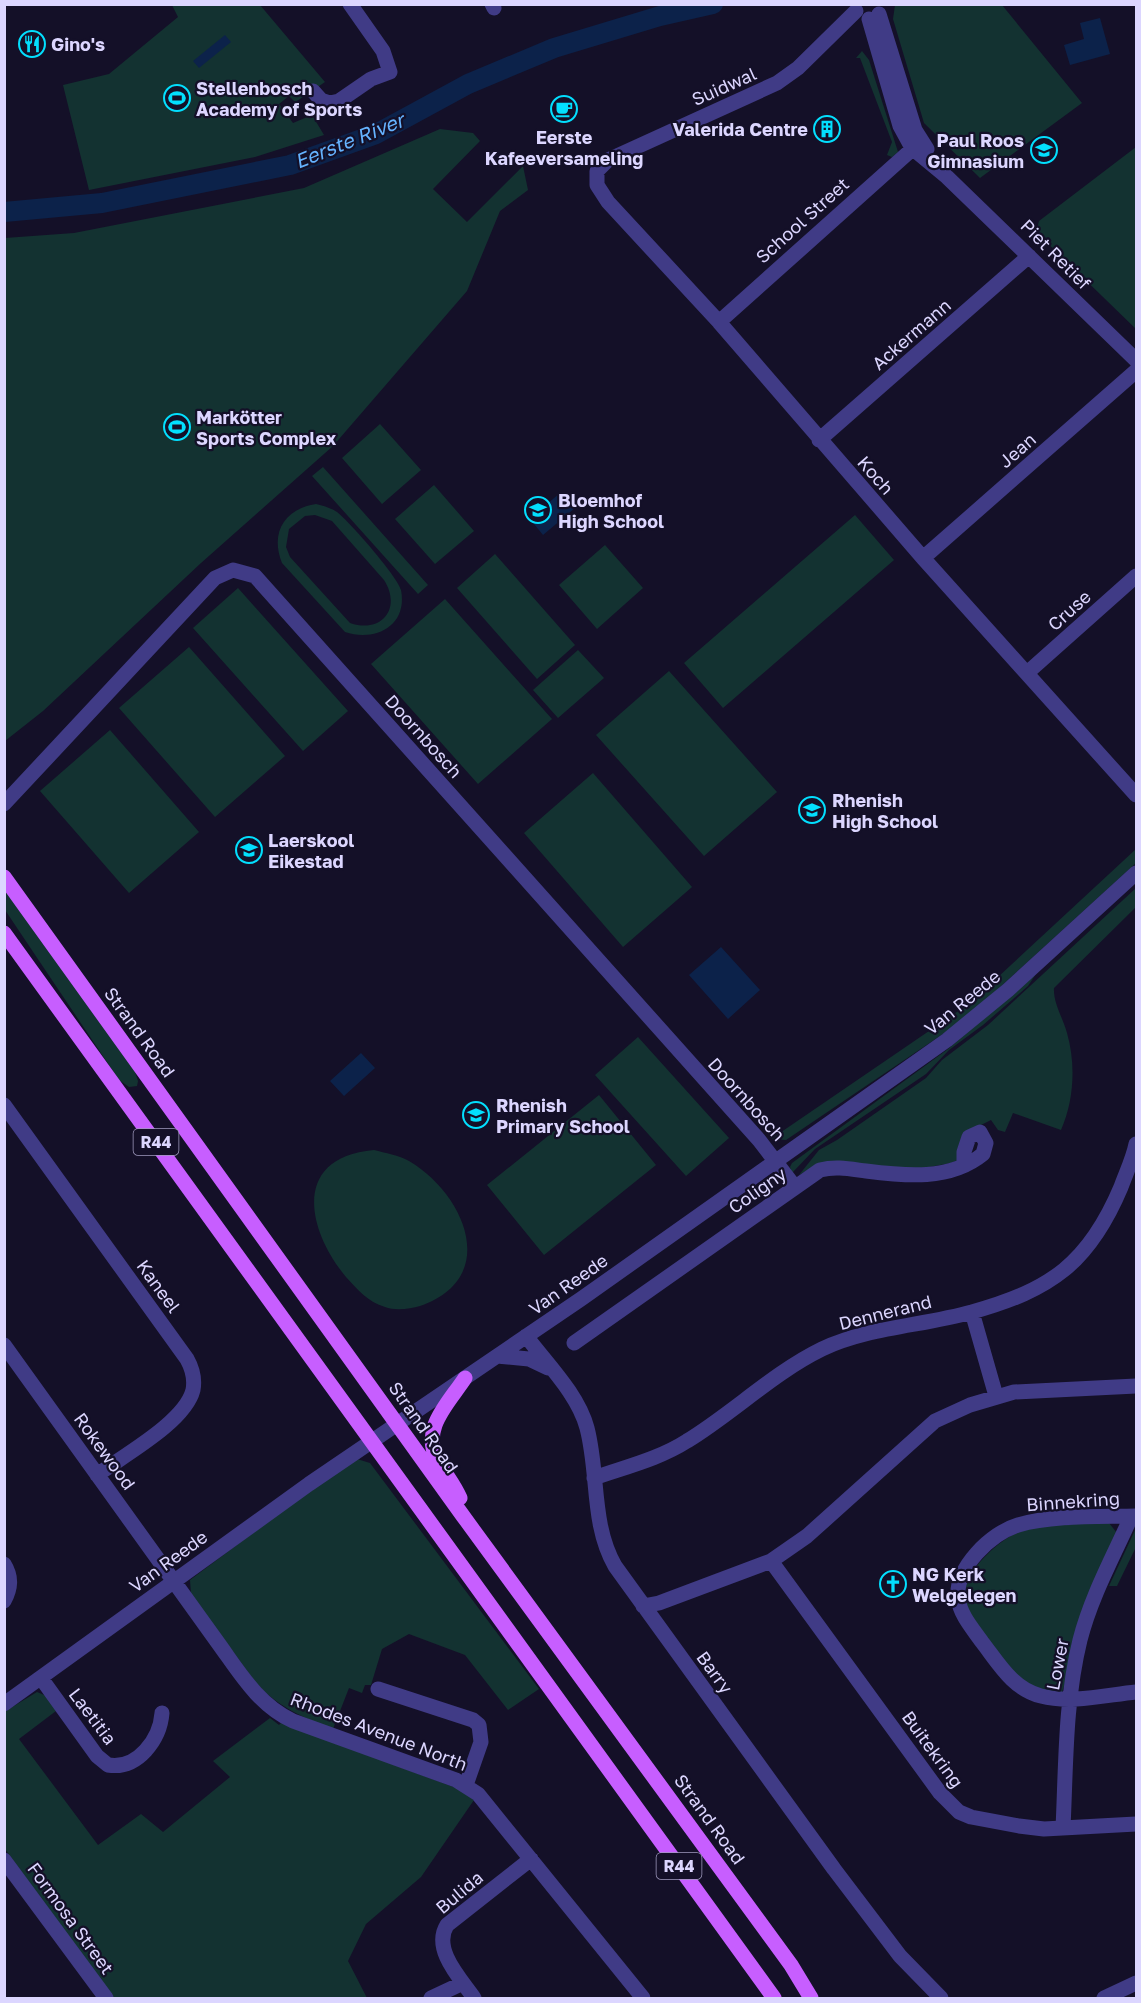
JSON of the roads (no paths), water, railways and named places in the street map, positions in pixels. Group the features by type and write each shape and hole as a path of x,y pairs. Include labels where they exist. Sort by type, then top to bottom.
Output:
{"main road":[{"name":"Strand Road","path":"4,877 398,1422 463,1516 791,1965 811,1998"},
{"name":"R44","path":"4,933 774,1998"},
{"path":"463,1516 457,1491 438,1462 430,1437 432,1427 465,1378"}],"street":[{"path":"313,91 321,100 330,103 339,100 371,79 390,72 383,51 350,4"},
{"name":"Piet Retief","path":"868,11 900,126 947,177 1137,360"},
{"name":"Suidwal","path":"595,176 600,166 618,155 777,83 868,11"},
{"name":"School Street","path":"718,322 917,145"},
{"name":"Koch","path":"595,176 597,185 608,201 718,322 923,558 1135,790"},
{"name":"Ackermann","path":"819,440 1029,256"},
{"name":"Jean","path":"923,558 1137,371"},
{"name":"Doornbosch","path":"4,804 215,578 233,570 255,576 776,1161 795,1187"},
{"name":"Cruse","path":"1027,674 1137,576"},
{"name":"Van Reede","path":"4,1704 372,1440 526,1336 947,1040 1008,990 1137,873"},
{"name":"Kaneel","path":"4,1105 187,1359 193,1376 194,1388 183,1410 97,1475"},
{"name":"Coligny","path":"574,1343 812,1174 829,1168 916,1176 964,1165 966,1143 973,1134 983,1134 986,1148"},
{"name":"Dennerand","path":"594,1478 677,1447 792,1367 832,1345 875,1331 972,1312 1037,1286 1075,1262 1096,1238 1110,1214 1137,1144"},
{"path":"972,1312 996,1396"},
{"name":"Barry","path":"526,1336 584,1420 606,1550 643,1606 840,1878 900,1956 941,1998"},
{"name":"Rokewood","path":"4,1345 174,1580"},
{"path":"497,1356 529,1359 551,1370"},
{"path":"643,1606 679,1596 771,1561 807,1536 935,1421 996,1396 1014,1392 1137,1386"},
{"name":"Lower","path":"1063,1828 1070,1699 1080,1640 1088,1615 1134,1517"},
{"name":"Binnekring","path":"1134,1517 1042,1521 1009,1528 979,1552 961,1578 958,1598 963,1613 1008,1677 1039,1696 1070,1699 1137,1692"},
{"name":"Buitekring","path":"771,1561 949,1804 971,1817 1019,1826 1063,1828 1137,1824"},
{"path":"4,1564 11,1579 10,1589 4,1601"},
{"name":"Rhodes Avenue North","path":"174,1580 245,1680 272,1709 305,1726 466,1785 492,1809 643,1998"},
{"name":"Laetitia","path":"41,1678 98,1756 108,1765 120,1765 145,1752 159,1733 162,1713"},
{"path":"378,1689 472,1720 479,1725 481,1742 466,1785"},
{"name":"Bulida","path":"474,1998 446,1955 441,1939 443,1932 447,1925 531,1859"},
{"name":"Formosa Street","path":"4,1860 106,1998"},
{"path":"431,1998 464,1983"},
{"path":"1104,1998 1137,1983"}],"water":[{"path":"1100,18 1110,54 1070,65 1064,45 1084,39 1080,23"},
{"path":"225,35 231,42 199,68 193,61"},
{"path":"561,492 575,508 543,535 530,519"},
{"path":"721,947 760,990 728,1019 689,975"},
{"path":"361,1053 375,1068 344,1096 330,1081"}],"waterway":[{"name":"Eerste River","path":"4,212 102,203 290,165 376,134 468,84 554,48 660,16 713,4"}],"place":[{"name":"Gino's","path":"32,44"},
{"name":"Stellenbosch Academy of Sports","path":"177,98"},
{"name":"Eerste Kafeeversameling","path":"564,109"},
{"name":"Valerida Centre","path":"827,129"},
{"name":"Paul Roos Gimnasium","path":"1044,150"},
{"name":"Markötter Sports Complex","path":"177,427"},
{"name":"Bloemhof High School","path":"538,510"},
{"name":"Rhenish High School","path":"812,810"},
{"name":"Laerskool Eikestad","path":"249,850"},
{"name":"Rhenish Primary School","path":"476,1115"},
{"name":"NG Kerk Welgelegen","path":"893,1584"}]}
